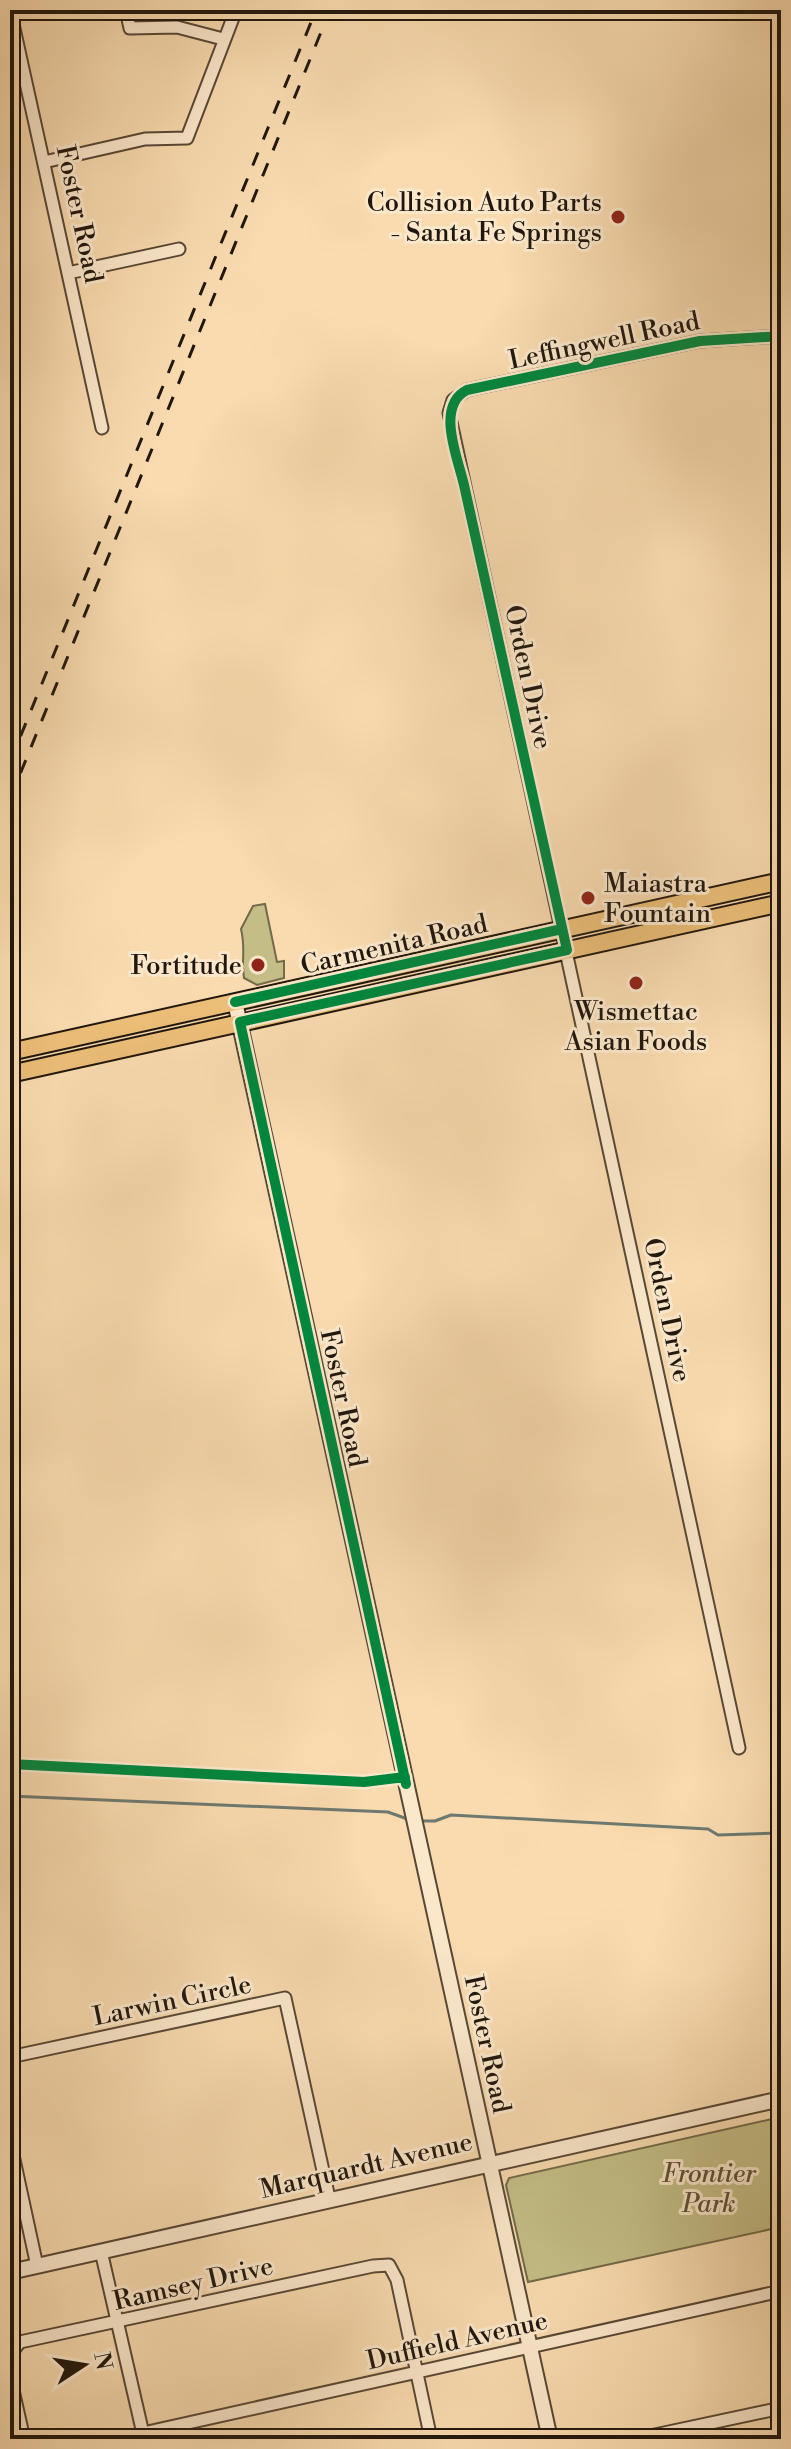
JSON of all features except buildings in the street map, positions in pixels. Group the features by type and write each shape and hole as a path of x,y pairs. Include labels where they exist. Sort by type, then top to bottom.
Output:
{"main road":[{"name":"Carmenita Road","path":"10,1052 781,881"},
{"name":"Carmenita Road","path":"10,1074 781,903"}],"street":[{"name":"Foster Road","path":"10,10 102,428"},
{"path":"126,10 130,28 177,27 223,39"},
{"path":"44,162 145,139 187,138 236,10"},
{"path":"68,273 179,249"},
{"name":"Leffingwell Road","path":"449,413 453,400 467,390 700,341 781,336"},
{"name":"Orden Drive","path":"449,413 739,1748"},
{"name":"Foster Road","path":"235,1002 550,2439"},
{"name":"Larwin Circle","path":"10,2057 285,1998 329,2198"},
{"name":"Marquardt Avenue","path":"10,2272 489,2162 781,2099"},
{"path":"10,2141 37,2266"},
{"path":"101,2251 143,2436"},
{"name":"Ramsey Drive","path":"10,2353 20,2342 389,2265 397,2280 416,2371"},
{"name":"Duffield Avenue","path":"143,2436 416,2371 781,2291"},
{"path":"416,2371 431,2439"},
{"path":"10,2377 24,2439"},
{"path":"636,2439 781,2408"}],"green space":[{"path":"265,904 277,962 284,961 284,978 257,985 244,978 241,929 253,906"},
{"name":"Frontier Park","path":"781,2117 781,2227 528,2282 506,2185 509,2178"}],"waterway":[{"path":"10,1796 388,1812 410,1820"},
{"path":"421,1821 435,1821 451,1815 708,1829 718,1835 781,1833"}],"railway":[{"path":"10,762 316,10"},
{"path":"10,799 330,10"}],"cycle path":[{"path":"406,1784 240,1022 567,950 451,433 452,408 457,398 467,390 700,341 781,336"},
{"path":"235,1002 562,929"},
{"path":"10,1764 364,1782 405,1777"}],"place":[{"name":"Collision Auto Parts - Santa Fe Springs","path":"618,217"},
{"name":"Maiastra Fountain","path":"588,898"},
{"name":"Fortitude","path":"258,965"},
{"name":"Wismettac Asian Foods","path":"636,983"}]}
